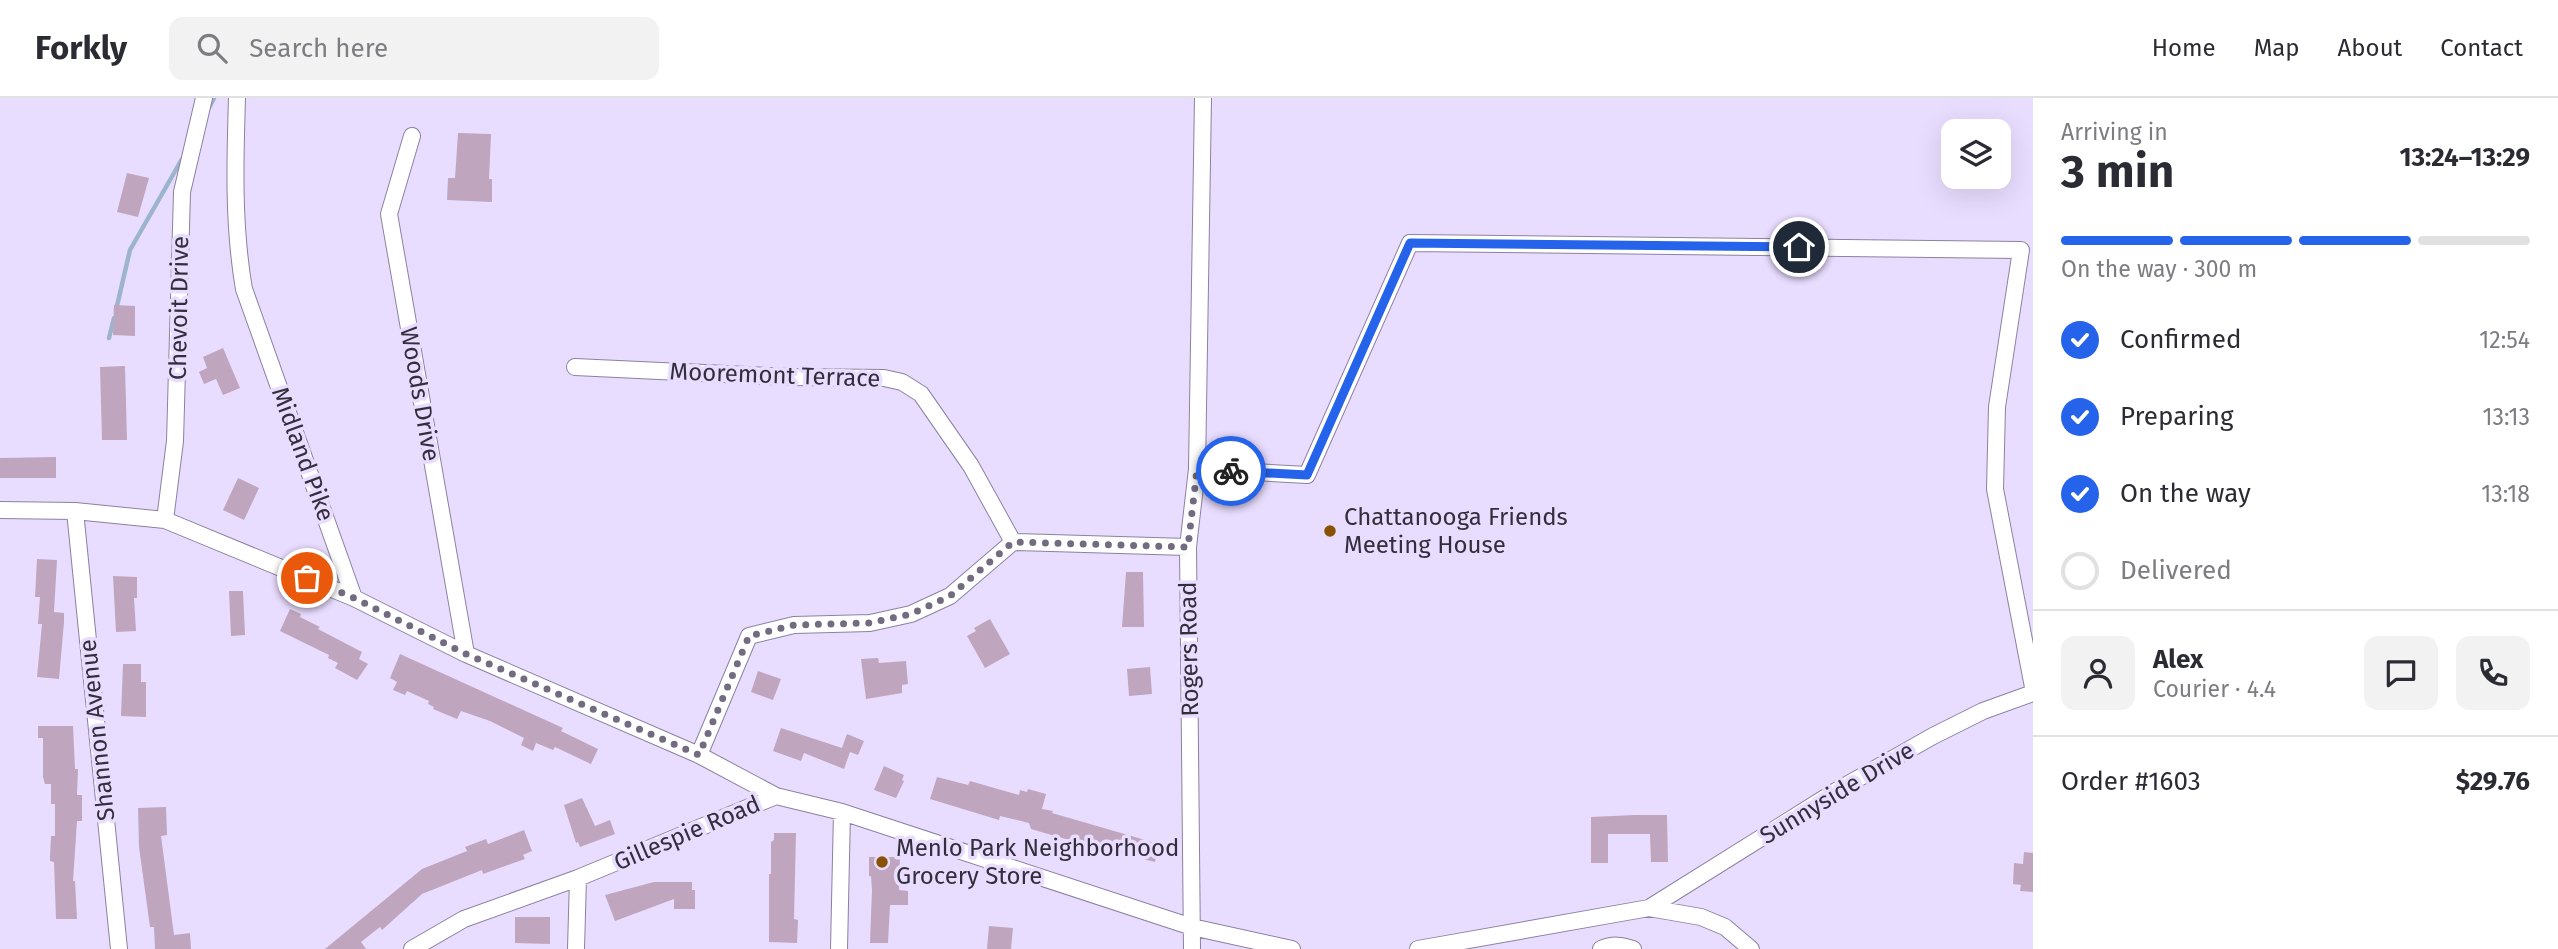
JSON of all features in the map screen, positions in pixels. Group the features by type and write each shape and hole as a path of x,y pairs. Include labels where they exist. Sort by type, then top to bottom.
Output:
{"street":[{"name":"Chevoit Drive","path":"165,520 177,406 182,192 204,98"},
{"name":"Midland Pike","path":"237,98 235,160 239,259 244,289 354,598"},
{"name":"Rogers Road","path":"1192,949 1188,547 1197,469 1203,98"},
{"name":"Woods Drive","path":"412,136 388,214 466,654"},
{"path":"1197,469 1307,475 1410,243 2021,250 1997,407 1995,489 2033,687"},
{"name":"Mooremont Terrace","path":"575,367 788,377 884,378 902,382 921,394 929,404 971,466 1013,542"},
{"path":"0,510 75,511 165,520 354,598 466,654 699,755 776,796"},
{"name":"Shannon Avenue","path":"75,511 119,949"},
{"path":"699,755 749,636 794,625 870,623 911,614 950,596 1013,542 1188,547"},
{"name":"Sunnyside Drive","path":"1649,908 1836,791 1933,736 1983,711 2033,694"},
{"name":"Gillespie Road","path":"412,949 464,919 578,878 776,796 842,812 1192,927 1292,949"},
{"path":"839,949 842,812"},
{"path":"576,949 578,878"},
{"path":"1418,949 1649,908 1701,917 1725,927 1751,949"},
{"path":"1601,949 1622,945 1633,949"}],"building":[{"path":"458,133 491,134 489,179 492,179 492,202 447,200 448,178 455,178"},
{"path":"127,173 149,178 138,217 117,212"},
{"path":"114,305 135,306 135,336 113,335"},
{"path":"223,348 240,388 223,395 216,379 204,384 199,372 207,368 203,357"},
{"path":"125,366 127,440 102,440 100,367"},
{"path":"56,457 56,478 0,478 0,458"},
{"path":"238,478 259,488 244,520 223,510"},
{"path":"37,559 57,560 54,612 64,613 59,679 37,677 42,624 38,624 40,597 35,597"},
{"path":"1126,572 1143,572 1144,627 1122,627"},
{"path":"113,576 137,577 137,598 134,598 136,631 116,632"},
{"path":"229,591 243,591 245,635 231,636"},
{"path":"290,609 320,627 318,629 362,652 359,659 368,664 357,680 335,668 338,663 328,658 329,655 280,631"},
{"path":"990,619 1010,654 985,668 967,636 976,631 974,628"},
{"path":"400,654 563,728 561,731 598,749 591,764 555,747 553,750 536,743 533,751 521,745 524,738 490,721 461,711 457,719 433,709 434,707 428,704 429,701 407,691 405,695 393,690 397,682 390,678"},
{"path":"878,658 879,663 906,661 908,684 902,685 902,693 866,699 861,659"},
{"path":"123,664 141,664 141,682 146,682 146,717 121,716"},
{"path":"1150,667 1152,694 1129,696 1127,669"},
{"path":"758,671 781,679 773,700 751,692"},
{"path":"38,726 73,726 75,769 78,769 77,795 82,795 82,821 77,821 73,881 77,919 56,919 54,862 50,861 51,836 55,836 55,804 51,804 51,784 45,784 43,777 43,738 38,738"},
{"path":"781,728 842,748 847,734 864,741 858,755 850,752 844,769 804,753 801,761 773,751"},
{"path":"884,766 904,775 896,798 874,790"},
{"path":"937,777 968,785 970,781 1019,795 1020,790 1027,792 1028,789 1046,794 1042,809 1159,844 1155,862 1031,829 1029,823 1000,816 999,820 930,799"},
{"path":"582,798 595,826 610,820 615,834 580,847 578,842 576,843 564,805"},
{"path":"166,807 167,835 161,836 174,935 190,933 191,949 155,949 154,927 150,927 139,847 138,808"},
{"path":"1667,815 1668,862 1651,862 1650,834 1608,834 1608,863 1591,863 1591,817"},
{"path":"524,830 532,851 523,855 525,859 483,874 482,870 422,894 382,930 380,927 361,942 366,949 325,949 422,869 467,851 465,847 486,839 488,844"},
{"path":"774,833 796,833 794,919 798,920 797,943 769,942 769,874"},
{"path":"2024,852 2033,853 2033,892 2020,891 2021,885 2013,884 2014,863 2023,864"},
{"path":"869,857 900,857 899,890 908,891 908,905 890,905 888,943 870,943 872,890"},
{"path":"654,882 692,882 695,909 674,909 674,899 615,921 605,895"},
{"path":"515,917 550,917 550,944 515,943"},
{"path":"989,926 1013,928 1011,949 987,949"}],"waterway":[{"path":"209,108 214,98"},
{"path":"116,310 130,250 182,159"},
{"path":"109,338 114,318"}],"way so far":[{"path":"307,578 354,598 466,654 699,755 749,636 794,625 870,623 911,614 950,596 1013,542 1188,547 1197,469 1231,471"}],"place":[{"name":"Chattanooga Friends Meeting House","path":"1330,531"},
{"name":"Menlo Park Neighborhood Grocery Store","path":"882,862"}],"route":[{"path":"1231,471 1307,475 1410,243 1799,247"}]}
